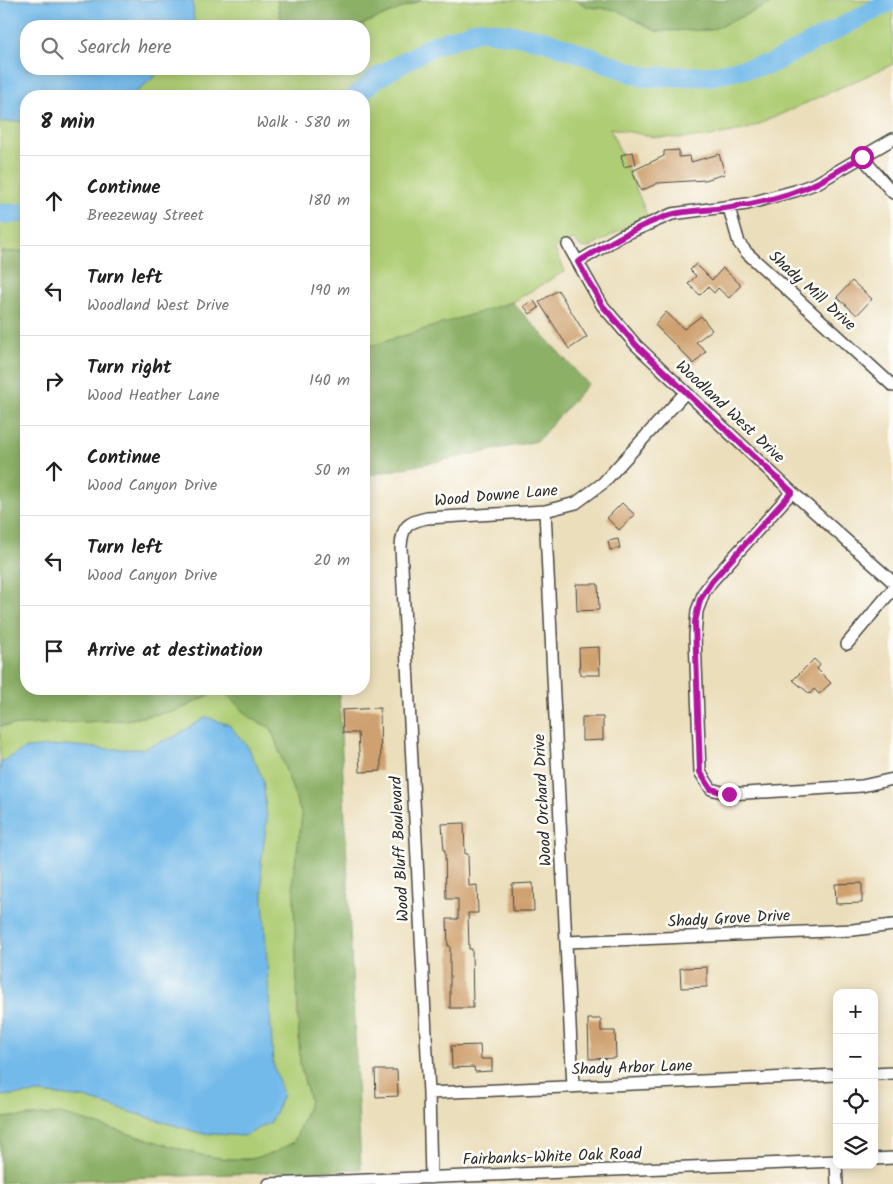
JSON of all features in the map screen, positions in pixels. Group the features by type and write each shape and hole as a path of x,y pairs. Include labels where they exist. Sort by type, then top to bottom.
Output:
{"street":[{"path":"578,262 621,236 672,214 729,208 771,198 817,183 893,139"},
{"path":"862,157 893,193"},
{"name":"Shady Mill Drive","path":"729,208 740,243 747,253 893,386"},
{"name":"Woodland West Drive","path":"568,246 602,305 636,345 792,492 893,582"},
{"name":"Wood Downe Lane","path":"412,522 427,518 545,511 576,503 595,490 686,392"},
{"path":"792,492 712,581 704,592 697,612 695,622 700,772 711,789 729,794 862,786 893,779"},
{"name":"Wood Orchard Drive","path":"545,511 573,1087"},
{"name":"Wood Bluff Boulevard","path":"412,522 402,534 401,547 432,1178"},
{"path":"847,644 893,589"},
{"name":"Shady Grove Drive","path":"567,942 854,930 893,926"},
{"path":"878,1074 893,1073"},
{"name":"Shady Arbor Lane","path":"429,1094 833,1076"},
{"path":"878,1159 893,1158"},
{"name":"Fairbanks-White Oak Road","path":"269,1184 833,1161"},
{"path":"836,1169 837,1184"}],"green space":[{"path":"0,0 277,0 281,20 20,20 20,75 370,75 370,21 421,0 576,0 588,7 617,10 656,31 711,30 779,0 893,0 893,64 748,129 705,137 685,138 655,137 610,128 647,215 589,248 581,247 574,240 554,248 565,271 512,302 370,346 370,90 20,90 20,251 0,252"},
{"path":"277,0 421,0 370,21 281,20"},
{"path":"576,0 779,0 711,30 656,31 617,10 588,7"},
{"path":"20,251 20,695 209,695 179,710 126,720 0,726 0,252"},
{"path":"512,302 588,384 537,441 370,475 370,346"},
{"path":"209,695 227,695 251,718 271,728 302,816 293,878 300,1065 310,1101 294,1142 273,1153 252,1159 227,1159 201,1155 61,1114 0,1118 0,726 126,720 179,710"},
{"path":"227,695 339,695 361,1169 0,1183 0,1118 61,1114 201,1155 227,1159 252,1159 273,1153 294,1142 310,1101 300,1065 293,878 302,816 271,728 251,718"}],"water":[{"path":"0,0 193,0 194,20 20,20 20,75 156,75 139,90 20,90 20,121 0,122"},
{"path":"206,717 229,725 248,747 263,779 267,820 261,863 273,1063 283,1095 271,1122 244,1136 200,1133 84,1098 41,1093 0,1096 0,763 26,748 66,745 108,749 142,749 174,737"}],"building":[{"path":"679,150 679,157 690,156 691,162 719,154 725,174 705,180 658,183 641,191 632,171 664,156 664,151"},
{"path":"633,152 636,164 624,167 621,155"},
{"path":"696,264 712,280 723,268 741,285 729,298 718,288 714,293 708,287 700,295 688,284 696,276 690,270"},
{"path":"852,281 872,299 857,315 837,297"},
{"path":"558,290 587,337 569,349 539,302"},
{"path":"533,300 539,308 530,314 524,306"},
{"path":"666,312 684,329 701,316 712,330 696,342 706,351 694,364 655,325"},
{"path":"622,503 635,515 619,530 607,518"},
{"path":"618,539 620,548 610,550 608,541"},
{"path":"576,584 598,584 599,610 577,611"},
{"path":"599,647 600,675 580,675 579,648"},
{"path":"814,659 820,665 817,669 831,683 819,694 814,689 810,694 793,680"},
{"path":"380,708 381,771 360,772 358,733 343,733 342,710"},
{"path":"582,717 603,717 603,740 582,741"},
{"path":"464,823 465,854 468,854 469,886 477,885 478,913 468,913 469,949 472,949 473,1008 450,1008 450,946 448,946 447,919 458,919 458,899 446,899 445,850 442,824"},
{"path":"533,883 534,911 513,911 512,884"},
{"path":"862,883 862,903 836,904 835,884"},
{"path":"707,967 707,987 681,988 680,968"},
{"path":"588,1019 601,1019 601,1031 615,1031 616,1058 589,1059"},
{"path":"480,1045 481,1059 492,1059 492,1071 475,1072 474,1067 452,1068 451,1046"},
{"path":"375,1070 397,1070 398,1096 376,1097"}],"waterway":[{"path":"363,90 375,79 432,46 480,30 543,40 644,77 709,76 770,64 893,0"},
{"path":"0,214 20,213"}],"route":[{"path":"729,794 711,789 700,772 695,636 697,612 700,600 712,581 792,492 636,345 602,305 578,262 621,236 672,214 729,208 795,191 817,183 862,157"}]}
